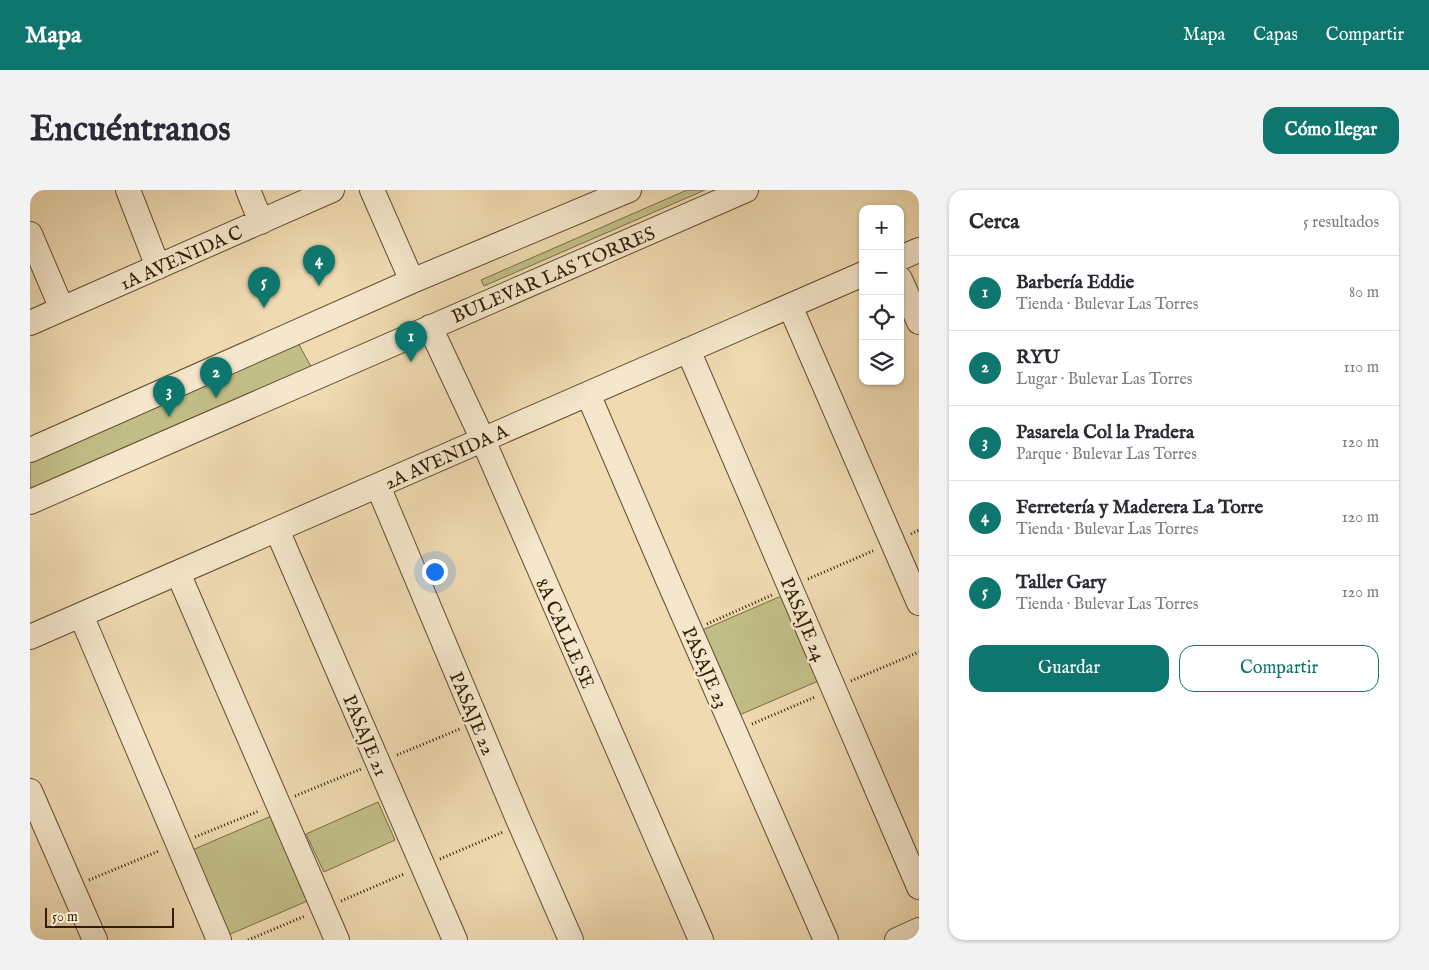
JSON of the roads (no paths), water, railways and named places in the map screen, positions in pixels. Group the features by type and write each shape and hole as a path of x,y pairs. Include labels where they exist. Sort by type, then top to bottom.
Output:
{"street":[{"path":"128,190 158,267"},
{"path":"248,190 261,222"},
{"name":"1A AVENIDA C","path":"30,323 332,190"},
{"path":"372,190 412,281"},
{"path":"30,450 412,281 629,190"},
{"name":"BULEVAR LAS TORRES","path":"30,502 746,190"},
{"path":"30,234 62,309"},
{"path":"904,256 919,250"},
{"name":"2A AVENIDA A","path":"30,637 859,276"},
{"path":"904,288 919,322"},
{"path":"790,306 919,603"},
{"name":"8A CALLE SE","path":"430,327 483,440 701,940"},
{"name":"PASAJE 24","path":"688,350 919,887"},
{"name":"PASAJE 23","path":"588,394 826,940"},
{"name":"PASAJE 22","path":"378,486 520,824 571,940"},
{"name":"PASAJE 21","path":"277,530 455,940"},
{"path":"178,573 337,940"},
{"path":"81,615 219,940"},
{"path":"30,791 95,940"},
{"path":"897,940 919,930"}],"place":[{"name":"Ferretería y Maderera La Torre","path":"319,286"},
{"name":"Taller Gary","path":"264,308"},
{"name":"Barbería Eddie","path":"411,362"},
{"name":"RYU","path":"216,398"},
{"name":"Pasarela Col la Pradera","path":"169,417"}]}
